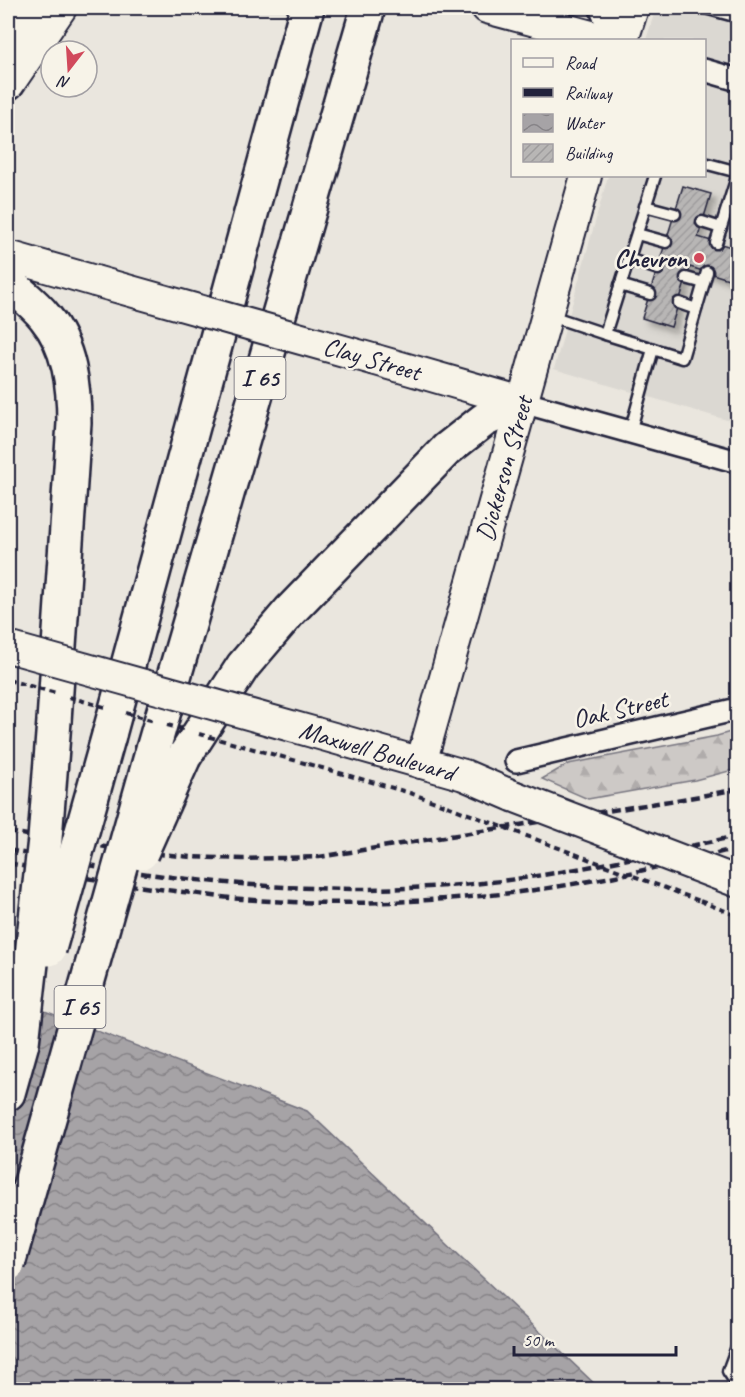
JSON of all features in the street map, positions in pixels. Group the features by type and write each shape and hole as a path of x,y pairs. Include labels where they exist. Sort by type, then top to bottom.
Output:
{"highway":[{"name":"I 65","path":"8,1093 109,735 307,8"},
{"name":"I 65","path":"8,1264 153,749 368,8"},
{"path":"607,8 622,39"},
{"path":"8,282 43,314 64,349 71,375 74,423 45,839 22,1043"},
{"path":"93,962 184,757 243,666 290,611 447,449 483,420 522,402"}],"main road":[{"path":"8,86 28,8"},
{"path":"8,86 61,8"},
{"path":"487,8 602,39"},
{"path":"622,39 633,8"},
{"name":"Dickerson Street","path":"421,763 586,177"},
{"name":"Clay Street","path":"8,256 522,402"},
{"name":"Maxwell Boulevard","path":"8,647 464,775 738,882"}],"street":[{"path":"706,70 738,80"},
{"name":"Clay Street","path":"522,402 738,462"},
{"name":"Oak Street","path":"516,761 738,709"}],"lane":[{"path":"705,8 738,17"},
{"path":"706,163 738,173 734,202 716,243"},
{"path":"605,334 655,177"},
{"path":"645,206 675,214"},
{"path":"702,222 721,228"},
{"path":"637,234 666,242"},
{"path":"628,259 658,269"},
{"path":"548,315 682,358 706,278 686,278"},
{"path":"621,285 650,294"},
{"path":"679,303 696,309"},
{"path":"630,432 653,349"},
{"path":"738,1344 728,1371 734,1380 738,1381"}],"path":[{"path":"308,764 407,792 447,806 738,916"}],"shaded area":[{"path":"656,8 737,8 737,423 554,369 608,177 706,177 706,39 646,39"}],"green space":[{"path":"737,730 737,769 695,780 588,799 542,779 568,764 717,736"}],"water":[{"path":"8,997 307,1111 600,1389 8,1389"}],"building":[{"name":"Chevron","path":"683,186 711,194 698,237 738,249 738,282 690,267 671,327 642,318"}],"railway":[{"path":"8,832 138,852 191,857 242,859 319,857 738,789"},
{"path":"8,850 69,862 191,879 253,885 377,889 439,886 531,877 738,836"},
{"path":"8,863 73,876 227,898 372,903 531,891 649,869 738,848"}],"place":[{"name":"Chevron","path":"699,258"}]}
